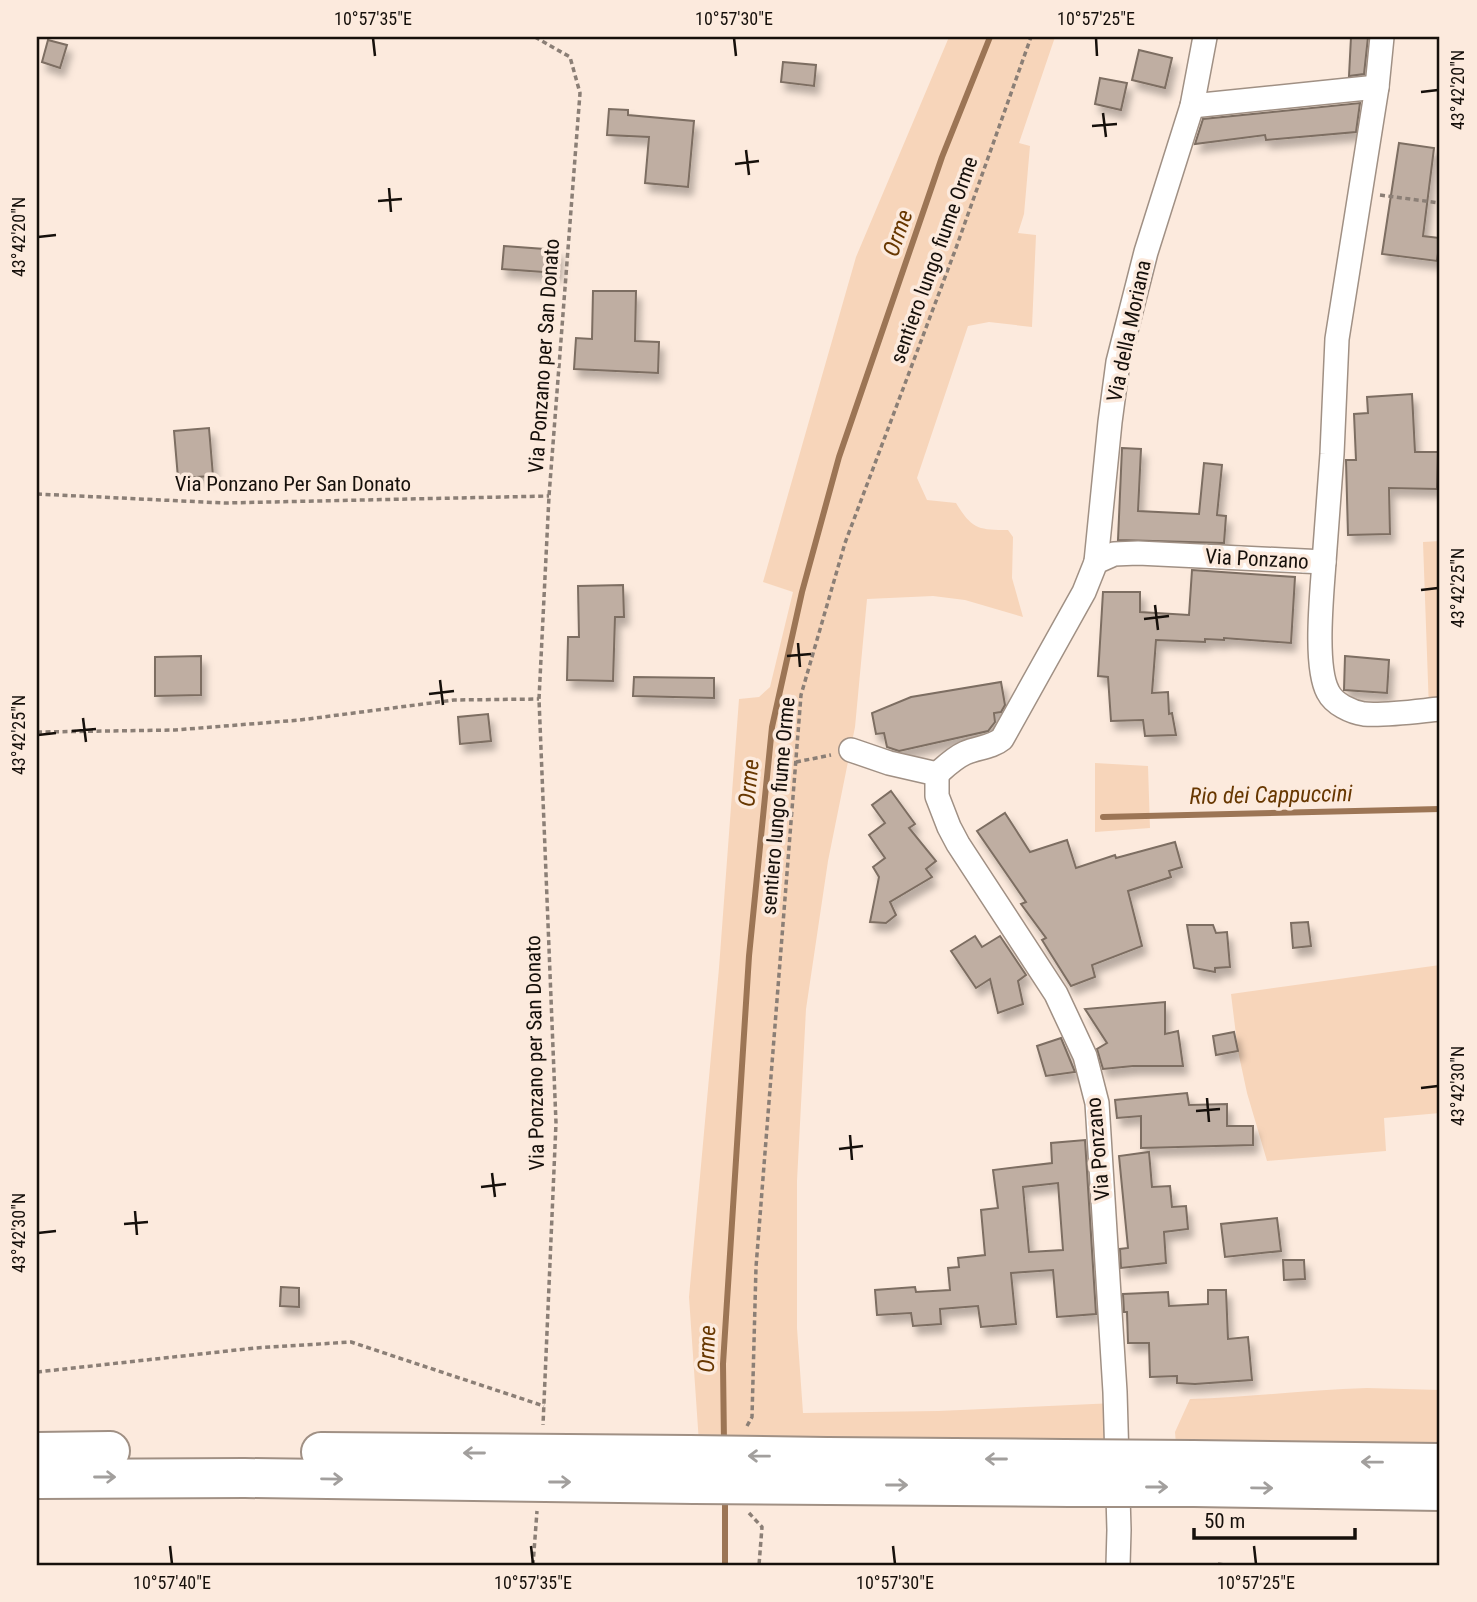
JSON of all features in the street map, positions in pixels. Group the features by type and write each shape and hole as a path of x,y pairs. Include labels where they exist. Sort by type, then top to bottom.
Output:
{"highway":[{"path":"37,1452 692,1469 1193,1474 1440,1463"},
{"path":"37,1479 245,1478 692,1469"},
{"path":"1193,1474 1440,1491"}],"street":[{"name":"Via della Moriana","path":"1096,562 1118,362 1146,252 1192,106 1205,37"},
{"name":"Via Ponzano","path":"1096,562 1114,554 1138,553 1324,562 1338,339 1377,87 1382,37"},
{"path":"1192,106 1377,87"},
{"path":"851,750 889,763 937,774 965,753 995,745 1002,738 1084,592 1096,562"},
{"path":"1324,562 1322,672 1327,691 1334,701 1364,714 1440,709"},
{"name":"Via Ponzano","path":"937,774 937,796 949,827 1056,994 1085,1056 1097,1103 1115,1392 1118,1565"}],"path":[{"name":"Via Ponzano per San Donato","path":"535,37 570,57 580,93 549,496 539,699 556,1123 542,1431"},
{"name":"sentiero lungo fiume Orme","path":"743,1435 751,1417 756,1267 801,695 845,544 956,248 1031,37"},
{"path":"1360,193 1440,203"},
{"name":"Via Ponzano Per San Donato","path":"37,494 224,503 549,496"},
{"path":"37,732 175,730 300,720 454,700 539,699"},
{"path":"796,762 851,750"},
{"path":"37,1372 255,1348 351,1342 544,1406"},
{"path":"748,1501 749,1514 762,1527 759,1565"},
{"path":"533,1565 537,1511"},
{"path":"1218,1564 1226,1565"}],"shaded area":[{"path":"949,37 1055,37 1019,143 1030,146 1024,214 1018,233 1036,235 1032,327 989,322 968,326 917,478 927,500 956,503 977,526 1008,530 1013,537 1012,578 1023,617 965,600 933,596 867,599 855,727 828,861 806,1009 797,1181 797,1328 803,1413 938,1411 1115,1403 1117,1445 699,1443 689,1297 719,968 739,699 759,697 770,687 793,592 763,582 856,257"},
{"path":"1440,541 1440,709 1429,710 1423,542"},
{"path":"1095,763 1148,766 1150,828 1095,832"},
{"path":"1440,965 1440,1113 1384,1118 1386,1151 1267,1161 1247,1093 1238,1051 1231,994"},
{"path":"1367,1388 1440,1390 1440,1448 1176,1445 1175,1432 1190,1399"}],"building":[{"path":"1351,37 1368,37 1364,74 1349,76"},
{"path":"48,40 67,45 60,68 42,62"},
{"path":"1139,50 1172,58 1165,88 1132,80"},
{"path":"783,62 816,65 814,86 781,82"},
{"path":"1100,78 1127,83 1121,110 1095,104"},
{"path":"1360,103 1356,132 1266,140 1265,135 1195,144 1203,119"},
{"path":"609,109 628,110 628,115 694,121 688,187 645,183 649,137 607,135"},
{"path":"1399,143 1434,148 1423,236 1440,238 1437,261 1382,254"},
{"path":"504,246 558,250 557,273 502,269"},
{"path":"593,291 636,291 635,341 659,342 658,373 574,369 576,338 592,339"},
{"path":"1412,394 1415,452 1438,452 1437,489 1389,488 1390,534 1348,535 1346,460 1356,460 1354,414 1368,413 1367,397"},
{"path":"209,428 213,476 178,478 174,431"},
{"path":"1122,448 1141,449 1138,511 1199,514 1204,463 1222,465 1217,515 1226,516 1224,543 1118,540"},
{"path":"1192,570 1295,577 1291,643 1224,638 1205,639 1205,642 1156,640 1152,693 1168,692 1169,714 1172,713 1176,735 1145,736 1143,720 1111,721 1108,677 1098,676 1103,592 1140,592 1140,612 1189,615"},
{"path":"623,585 624,617 615,617 613,681 567,680 568,637 579,637 578,586"},
{"path":"201,656 201,695 155,696 155,657"},
{"path":"1345,656 1389,660 1387,693 1344,690"},
{"path":"634,677 714,678 714,698 633,696"},
{"path":"1001,682 1005,705 1001,712 994,713 995,722 988,731 899,751 887,747 884,733 876,734 872,713 911,697"},
{"path":"488,714 491,741 460,744 458,717"},
{"path":"891,791 915,824 909,828 936,861 926,869 932,877 890,902 896,915 886,923 870,922 879,877 873,867 885,858 869,835 885,823 872,805"},
{"path":"1005,813 1030,852 1067,840 1076,868 1115,855 1116,858 1175,842 1182,867 1169,871 1171,877 1128,891 1142,946 1092,965 1095,977 1071,986 1042,940 1046,938 1021,904 1026,902 977,831"},
{"path":"1308,922 1311,946 1293,948 1291,923"},
{"path":"1187,925 1213,925 1216,933 1227,932 1230,967 1215,968 1215,972 1194,968"},
{"path":"975,936 982,947 1000,936 1026,975 1018,981 1023,1004 998,1013 990,979 976,988 951,951"},
{"path":"1165,1002 1165,1034 1178,1031 1183,1066 1103,1069 1097,1049 1107,1043 1085,1009"},
{"path":"1234,1032 1238,1051 1216,1055 1213,1036"},
{"path":"1061,1038 1075,1072 1046,1076 1037,1046"},
{"path":"1187,1093 1189,1105 1227,1104 1227,1126 1253,1126 1253,1145 1141,1148 1141,1116 1117,1118 1115,1100"},
{"path":"1085,1140 1096,1314 1057,1317 1053,1270 1011,1273 1016,1324 981,1327 978,1306 940,1309 941,1324 913,1326 911,1313 877,1315 875,1290 915,1287 916,1292 950,1290 948,1268 959,1267 958,1258 985,1255 981,1210 998,1208 993,1170 1052,1163 1051,1143","holes":["1058,1183 1063,1250 1029,1252 1023,1187"]},
{"path":"1149,1152 1152,1187 1170,1186 1172,1207 1186,1206 1188,1229 1164,1232 1166,1263 1121,1268 1120,1249 1128,1248 1119,1156"},
{"path":"1277,1218 1281,1251 1225,1257 1221,1224"},
{"path":"1283,1260 1304,1260 1305,1279 1284,1280"},
{"path":"281,1287 299,1288 299,1307 280,1306"},
{"path":"1208,1290 1226,1290 1228,1339 1248,1337 1252,1380 1195,1384 1177,1383 1177,1376 1150,1377 1149,1343 1128,1343 1127,1312 1124,1312 1123,1294 1168,1292 1169,1306 1208,1304"}],"waterway":[{"name":"Orme","path":"724,1444 723,1364 749,956 772,727 802,592 839,457 942,157 990,37"},
{"name":"Rio dei Cappuccini","path":"1103,817 1440,809"},
{"name":"Orme","path":"725,1497 725,1565"}]}
